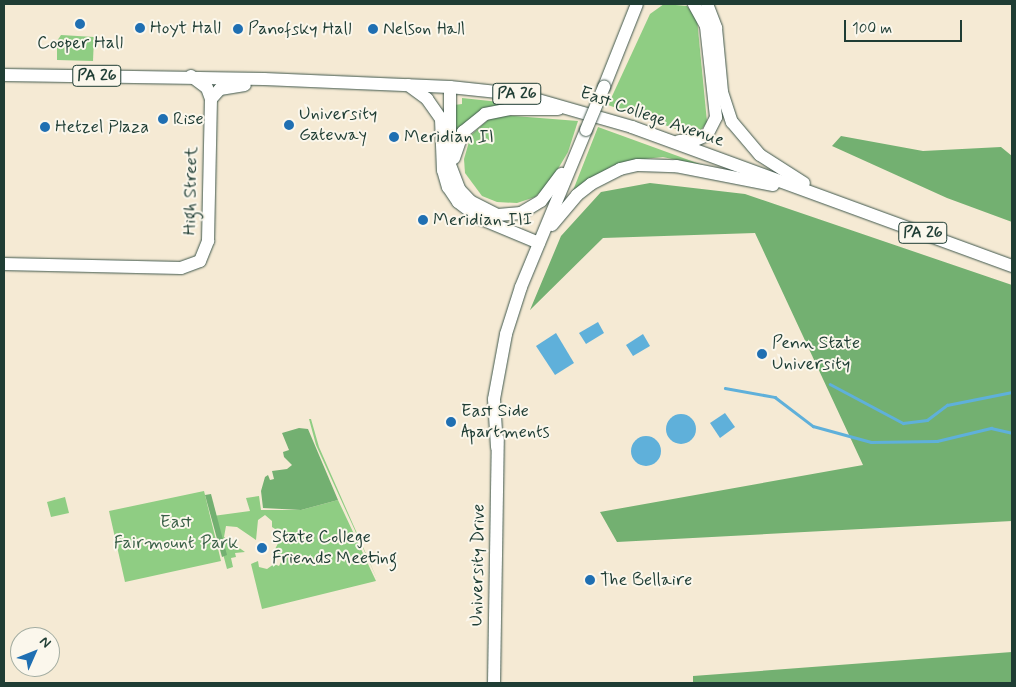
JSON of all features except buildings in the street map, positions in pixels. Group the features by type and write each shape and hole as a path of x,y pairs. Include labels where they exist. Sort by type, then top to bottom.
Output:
{"main road":[{"name":"University Drive","path":"494,683 497,447 494,398 498,365 502,360 511,317 539,243 624,40 637,4"},
{"path":"624,40 648,4"},
{"path":"669,141 701,139 711,132 715,122 706,26 694,4"},
{"path":"708,4 716,28 722,92 732,122 750,145 772,164 834,201"},
{"name":"East College Avenue","path":"4,75 191,76 408,84 517,94 582,110 1012,266"},
{"path":"191,76 207,88 211,99"},
{"name":"East College Avenue","path":"211,99 224,88 251,85 264,79"},
{"path":"408,84 427,99 441,119 442,170 448,186 458,202 479,218 539,243 560,214 592,184 620,169 638,165 676,166 813,193"},
{"path":"450,87 449,156 453,175 464,195 478,207 498,215 521,213 548,194 584,134"},
{"name":"High Street","path":"4,264 181,268 200,261 208,241 211,99"},
{"path":"453,175 454,154 460,138 469,126 485,114 517,109 582,110"}],"green space":[{"path":"664,4 687,6 697,19 707,122 698,134 690,134 608,105 650,14"},
{"path":"61,35 94,37 93,61 57,60 57,41"},
{"path":"462,98 520,105 502,106 455,139 454,105 462,104"},
{"path":"501,115 578,121 568,152 549,184 535,197 517,203 497,202 482,196 465,173 464,159 471,135 488,120"},
{"path":"598,127 708,167 663,157 635,160 612,166 572,193"},
{"path":"841,136 923,151 1001,147 1012,156 1012,222 947,198 832,146"},
{"path":"650,183 745,194 1012,285 1012,521 617,542 600,512 863,465 755,233 603,238 530,310 561,236 601,192"},
{"path":"309,419 311,419 319,447 378,581 316,445"},
{"path":"299,428 308,429 338,500 301,510 263,508 261,491 265,477 268,475 270,480 274,479 272,471 287,469 292,465 284,457 283,452 289,450 282,433"},
{"name":"East Fairmount Park","path":"204,491 221,561 125,582 109,511"},
{"path":"211,494 227,555 222,557 205,495"},
{"path":"259,496 261,510 301,510 338,500 376,581 262,609 251,564 258,561 259,567 267,569 274,564 279,566 282,560 274,551 283,534 272,527 272,521 265,515 258,520 256,540 237,527 226,526 224,537 245,552 235,553 236,557 231,558 233,567 227,569 213,516 250,511 246,498"},
{"path":"65,497 69,513 51,517 47,502"},
{"path":"1012,652 1012,683 693,683 693,676"}],"water":[{"path":"598,322 604,333 586,344 579,333"},
{"path":"556,333 574,363 555,375 536,346"},
{"path":"643,334 650,346 633,356 626,345"},
{"path":"725,413 735,427 720,438 710,423"},
{"path":"681,414 691,419 696,429 691,439 681,444 671,439 666,429 671,419"},
{"path":"646,436 656,441 661,451 656,461 646,466 636,461 631,451 636,441"}],"waterway":[{"path":"830,384 903,423 927,420 947,405 1012,392"},
{"path":"725,388 775,397 813,426 871,442 937,441 991,428 1012,433"}],"place":[{"name":"Cooper Hall","path":"80,24"},
{"name":"Hoyt Hall","path":"140,28"},
{"name":"Panofsky Hall","path":"238,29"},
{"name":"Nelson Hall","path":"373,29"},
{"name":"Rise","path":"163,119"},
{"name":"University Gateway","path":"289,125"},
{"name":"Hetzel Plaza","path":"45,127"},
{"name":"Meridian II","path":"394,137"},
{"name":"Meridian III","path":"423,220"},
{"name":"Penn State University","path":"762,354"},
{"name":"East Side Apartments","path":"451,422"},
{"name":"State College Friends Meeting","path":"262,548"},
{"name":"The Bellaire","path":"590,580"}]}
